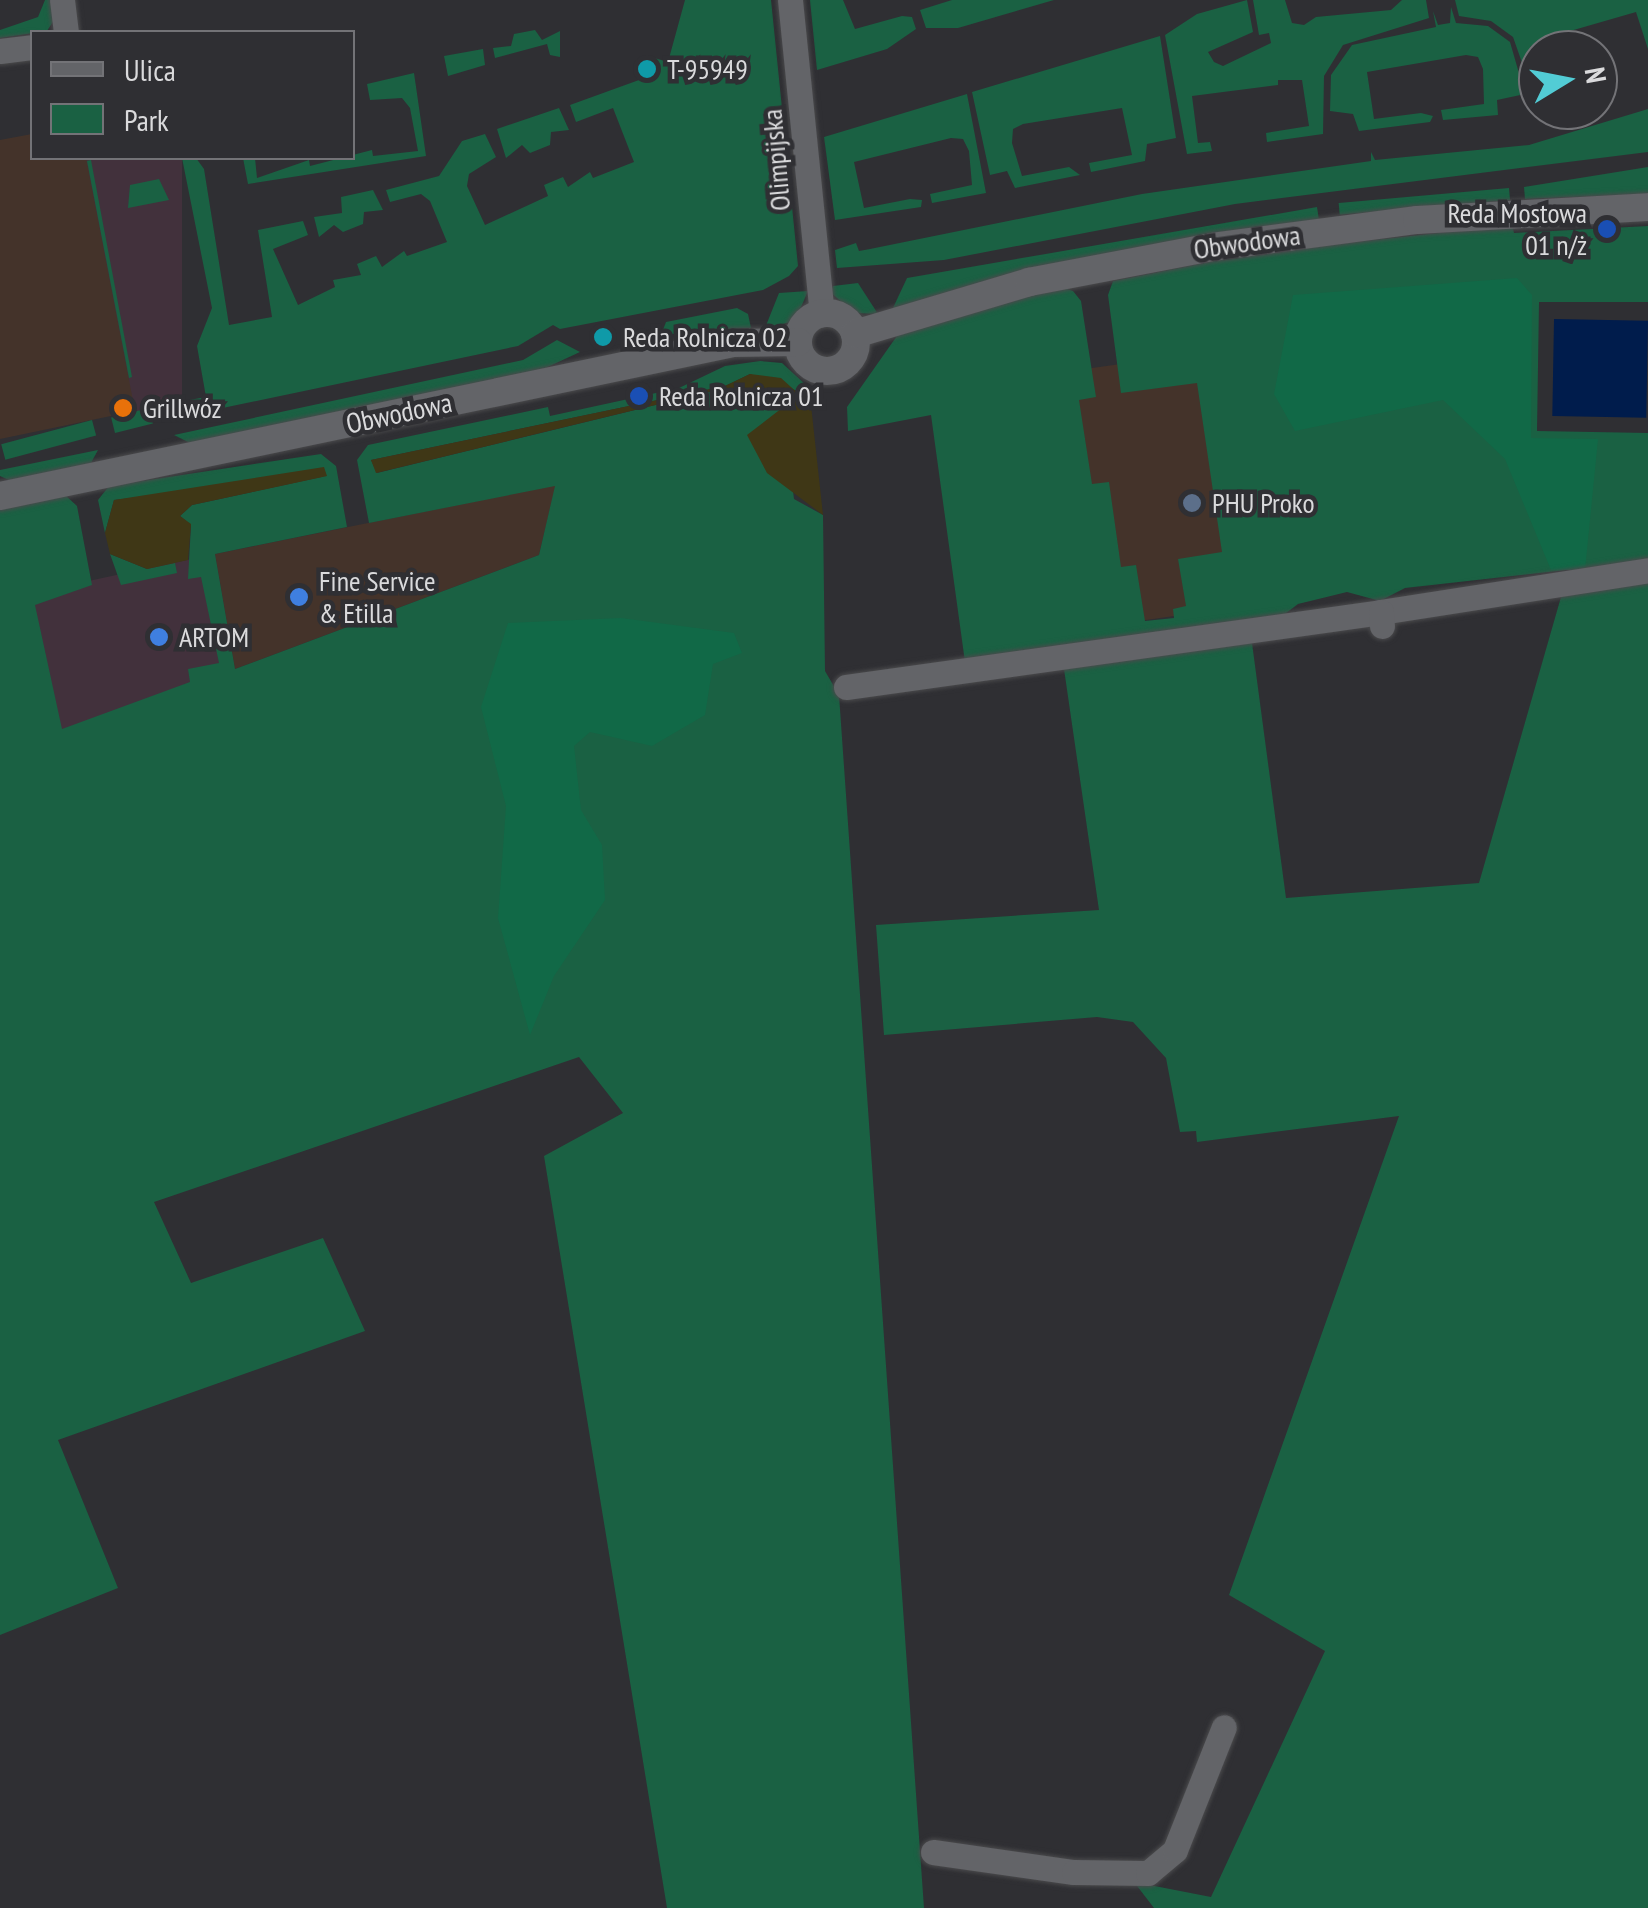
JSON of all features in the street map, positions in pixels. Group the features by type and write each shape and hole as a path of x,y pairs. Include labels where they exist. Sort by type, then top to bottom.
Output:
{"main road":[{"name":"Obwodowa","path":"855,334 1029,282 1212,247 1418,220 1648,207"},
{"path":"822,314 842,318 855,334 851,359 829,372 804,360 798,342 805,324 822,314"},
{"name":"Obwodowa","path":"0,496 734,343 798,342"}],"street":[{"path":"62,0 66,30"},
{"name":"Olimpijska","path":"790,0 822,314"},
{"path":"0,50 30,47"},
{"path":"846,686 1382,619 1648,570"},
{"path":"933,1852 1074,1872 1148,1873 1174,1850 1224,1728"}],"shaded area":[{"path":"30,134 30,160 86,160 135,411 0,439 0,140"},
{"path":"86,160 182,160 182,416 86,416"},
{"path":"1213,351 1249,605 1059,632 1023,378"},
{"path":"556,485 539,555 235,669 215,554"},
{"path":"215,554 235,669 50,738 18,596"}],"green space":[{"path":"45,0 54,0 56,17 48,30 0,38 0,30 38,17"},
{"path":"685,0 771,0 798,266 789,276 763,290 560,329 553,325 518,346 170,419 167,404 206,397 197,346 212,308 182,160 197,160 204,169 229,325 272,317 258,230 303,221 308,235 273,249 298,305 335,287 333,280 361,275 357,264 376,256 382,267 404,251 407,256 447,242 430,201 421,194 390,202 386,190 439,176 462,141 485,134 496,157 469,174 467,186 485,225 548,196 544,185 563,177 568,187 590,172 593,178 634,162 613,108 576,122 570,105 639,80 636,68 642,76 655,72 651,57 668,62"},
{"path":"810,0 843,0 855,29 902,16 912,17 916,29 887,49 817,70"},
{"path":"952,0 1054,0 958,28 926,28 920,10"},
{"path":"1247,0 1253,32 1208,52 1214,62 1223,66 1271,43 1269,33 1259,35 1253,0 1285,0 1292,23 1304,25 1316,17 1391,10 1402,0 1426,0 1429,18 1343,45 1324,76 1323,134 1267,142 1266,133 1309,126 1302,80 1278,80 1278,85 1192,96 1198,143 1210,142 1212,151 1187,154 1165,35 1197,14"},
{"path":"1455,0 1648,0 1648,49 1636,12 1574,30 1518,30 1518,51 1513,37 1491,21 1459,16"},
{"path":"1451,7 1456,23 1488,26 1510,42 1518,70 1518,96 1497,100 1498,115 1443,120 1441,110 1484,104 1483,69 1478,57 1466,55 1367,72 1374,119 1421,113 1433,116 1430,122 1359,131 1353,114 1330,111 1331,75 1352,45 1436,27 1433,11 1438,25 1450,23"},
{"path":"535,30 542,40 560,31 560,57 550,55 547,44 495,58 493,48 511,46 514,34"},
{"path":"1160,36 1176,138 1147,144 1145,161 1091,172 1089,163 1132,155 1122,108 1023,124 1013,129 1012,143 1022,176 1069,167 1080,175 1015,188 1007,171 990,175 972,92"},
{"path":"483,49 485,65 448,76 444,56"},
{"path":"414,73 426,156 248,184 243,160 255,160 257,178 309,160 310,166 355,160 355,154 372,150 373,156 418,151 410,108 402,98 370,100 367,84"},
{"path":"967,94 986,193 932,203 930,194 972,185 969,151 963,139 951,138 854,162 864,208 910,199 922,200 921,207 835,220 824,137"},
{"path":"559,108 569,130 551,132 550,145 530,153 522,145 506,158 497,129"},
{"path":"1648,109 1648,152 1235,204 944,260 837,268 835,250 856,243 859,251 1142,194 1371,161 1371,152 1375,160 1529,145 1579,130 1618,130 1618,118"},
{"path":"91,160 132,377 129,378 87,161"},
{"path":"1648,167 1648,194 1525,199 1524,187"},
{"path":"159,179 169,200 128,208 130,185"},
{"path":"1509,188 1510,200 1340,215 1339,203"},
{"path":"373,190 383,210 364,212 363,224 343,232 334,225 319,237 314,217 342,213 341,197"},
{"path":"1317,207 1319,220 892,310 907,278"},
{"path":"1512,225 1514,233 1648,226 1648,302 1539,302 1537,431 1648,433 1648,561 1405,588 1380,601 1347,592 1298,604 1277,620 965,662 931,415 848,431 847,407 899,333 1061,287 1073,291 1081,301 1096,397 1079,400 1092,484 1109,482 1121,567 1136,565 1145,621 1174,618 1173,609 1186,606 1178,559 1222,552 1197,383 1121,393 1108,295 1113,281 1255,253"},
{"path":"1517,278 1532,295 1531,438 1598,439 1585,570 1551,570 1505,459 1443,400 1295,431 1274,394 1293,295"},
{"path":"858,283 878,314 854,313 830,292 833,286"},
{"path":"808,291 795,321 765,328 779,293"},
{"path":"737,308 748,314 751,328 661,335 666,322"},
{"path":"557,340 580,352 539,371 190,443 174,435 523,360"},
{"path":"760,361 782,363 805,384 811,405 803,393 750,374 725,386 371,460 377,473 717,390 762,390 783,408 794,499 823,515 825,671 839,695 924,1908 667,1908 544,1156 623,1113 579,1057 154,1202 191,1283 323,1238 365,1331 58,1440 118,1588 0,1635 0,509 65,495 77,506 92,585 35,605 62,729 190,682 188,669 219,663 201,577 188,579 191,525 180,516 192,505 326,476 114,500 105,533 98,500 109,486 321,454 336,466 347,527 215,554 235,669 539,555 555,486 369,523 357,460 368,445 548,407 550,416 679,388 725,366"},
{"path":"149,408 153,424 115,433 111,417"},
{"path":"92,420 96,435 5,460 1,444"},
{"path":"98,450 91,463 11,481 0,476 0,470"},
{"path":"110,554 147,569 175,563 177,573 121,585"},
{"path":"1648,581 1648,1908 1154,1908 1134,1882 1211,1897 1325,1651 1229,1595 1399,1116 1197,1142 1196,1131 1180,1132 1166,1058 1133,1022 1097,1017 884,1035 876,925 1099,910 1064,669 1252,643 1286,898 1479,883 1561,597"},
{"path":"621,618 734,633 742,653 713,664 705,715 652,746 590,732 574,746 581,810 602,845 605,900 554,976 530,1035 498,918 506,806 481,707 508,623"}],"sand":[{"path":"750,374 781,378 811,405 823,515 767,473 747,435 782,408 762,390 717,390 376,473 371,460 725,386"},
{"path":"324,467 327,476 192,505 180,516 191,524 188,560 147,569 110,554 105,533 114,500"}],"water":[{"path":"1554,319 1648,321 1646,418 1552,416"}],"place":[{"name":"T-95949","path":"647,69"},
{"name":"Reda Mostowa 01 n/ż","path":"1607,229"},
{"name":"Reda Rolnicza 02","path":"603,337"},
{"name":"Reda Rolnicza 01","path":"639,396"},
{"name":"Grillwóz","path":"123,408"},
{"name":"PHU Proko","path":"1192,503"},
{"name":"Fine Service & Etilla","path":"299,597"},
{"name":"ARTOM","path":"159,637"}]}
